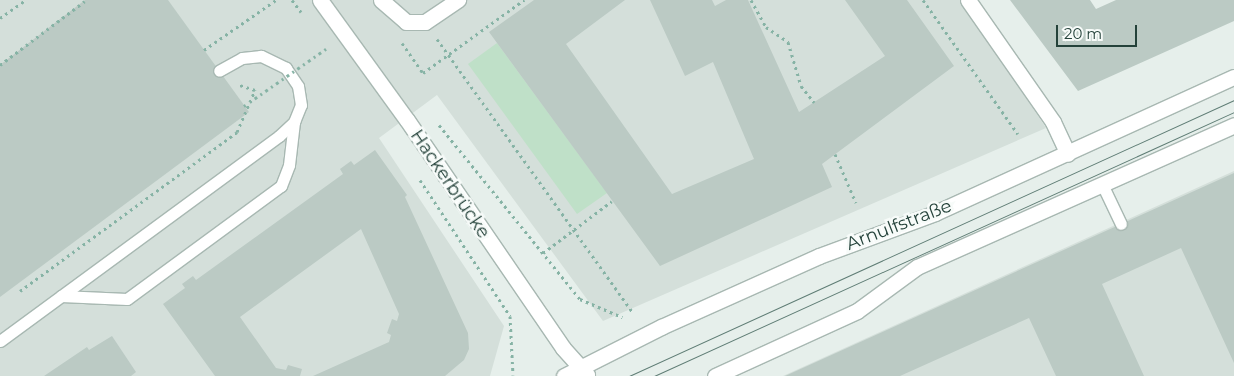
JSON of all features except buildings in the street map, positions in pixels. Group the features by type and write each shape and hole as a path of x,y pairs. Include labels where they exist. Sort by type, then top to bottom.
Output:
{"street":[{"name":"Hackerbrücke","path":"320,0 407,120 563,348 584,372"},
{"path":"380,0 406,22 425,22 458,0"},
{"path":"968,0 1053,122 1068,154"},
{"name":"Arnulfstraße","path":"564,376 584,372 661,327 819,256 935,213 1234,77"},
{"path":"715,376 857,311 916,266 1234,125"}],"lane":[{"path":"61,296 127,299 281,186 289,165 294,122 301,105 298,86 286,68 261,56 242,58 219,71"},
{"path":"0,341 279,136 294,122"},
{"path":"1102,184 1121,224"}],"path":[{"path":"0,18 26,0"},
{"path":"204,50 276,0"},
{"path":"751,0 766,27 788,42 800,86 814,102"},
{"path":"923,0 1018,134"},
{"path":"0,65 85,1"},
{"path":"425,22 632,311"},
{"path":"244,106 327,48"},
{"path":"20,291 237,132 255,90 227,82"},
{"path":"437,122 580,299 622,317"},
{"path":"835,154 856,203"},
{"path":"416,175 510,316 513,375"},
{"path":"543,253 612,201"}],"shaded area":[{"path":"0,0 961,0 1046,128 603,321 437,95 379,138 504,326 490,376 0,376"},
{"path":"1234,171 1234,376 783,376"}],"green space":[{"path":"497,43 607,193 577,214 468,64"}],"tram line":[{"path":"629,376 1234,100"},
{"path":"654,376 1234,112"}]}
